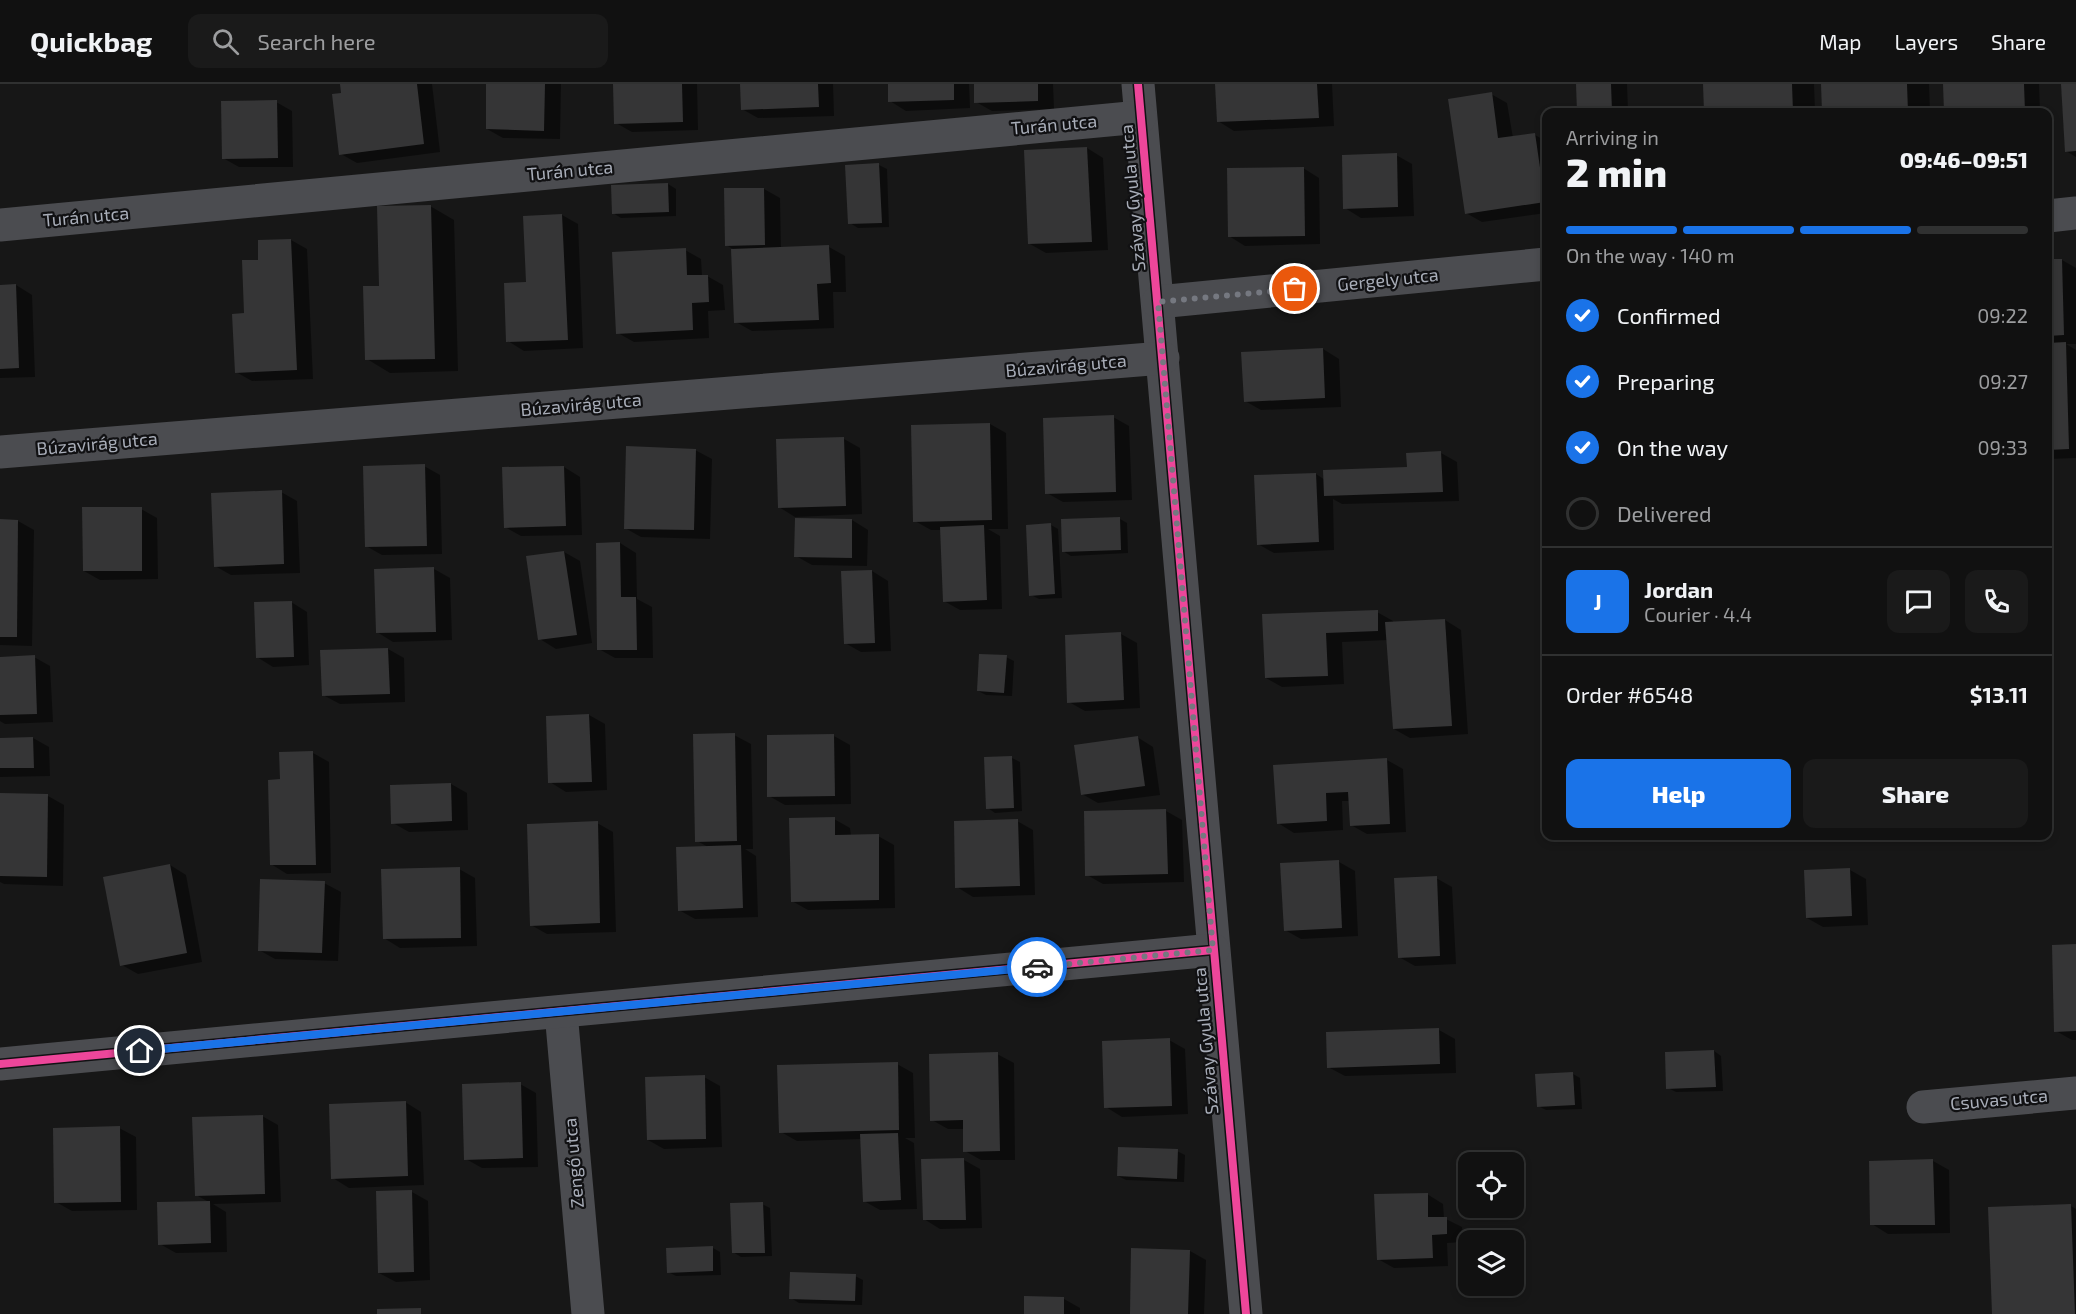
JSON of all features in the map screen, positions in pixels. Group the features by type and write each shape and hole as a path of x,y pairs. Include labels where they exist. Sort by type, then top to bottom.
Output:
{"street":[{"name":"Szávay Gyula utca","path":"1138,84 1246,1314"},
{"name":"Turán utca","path":"0,225 1140,117"},
{"path":"2052,216 2076,213"},
{"name":"Gergely utca","path":"1158,302 1542,264"},
{"name":"Búzavirág utca","path":"0,452 1163,358"},
{"path":"0,1064 1213,950"},
{"name":"Zengő utca","path":"561,1012 588,1314"},
{"name":"Csuvas utca","path":"1923,1107 2076,1093"}],"building":[{"path":"340,84 417,84 424,144 339,155 332,94 341,93"},
{"path":"486,84 545,84 544,131 486,129"},
{"path":"613,84 682,84 683,122 614,124"},
{"path":"740,84 818,84 819,107 741,110"},
{"path":"888,84 954,84 954,100 888,102"},
{"path":"974,84 1038,84 1038,101 974,103"},
{"path":"1215,84 1317,84 1319,118 1217,122"},
{"path":"1576,84 1611,84 1612,108 1577,108"},
{"path":"1703,84 1792,84 1793,108 1704,108"},
{"path":"1821,84 1907,84 1908,108 1822,108"},
{"path":"1943,84 2024,84 2025,108 1944,108"},
{"path":"2061,84 2076,84 2076,151 2065,152"},
{"path":"1492,92 1498,138 1535,133 1542,181 1542,202 1465,214 1448,99"},
{"path":"277,100 278,158 222,159 221,101"},
{"path":"1087,147 1092,242 1028,244 1024,150"},
{"path":"1397,153 1398,207 1343,209 1342,155"},
{"path":"879,163 882,223 848,224 845,165"},
{"path":"1304,167 1305,236 1228,237 1227,168"},
{"path":"668,183 669,212 612,214 611,185"},
{"path":"724,188 764,188 765,245 725,246"},
{"path":"431,205 435,359 365,360 363,286 379,286 377,206"},
{"path":"562,214 568,340 506,342 504,283 526,282 523,216"},
{"path":"291,239 297,370 235,373 232,314 244,313 242,260 258,260 258,240"},
{"path":"829,245 831,283 817,284 819,320 734,323 731,249"},
{"path":"686,248 687,275 708,275 709,302 692,303 693,330 616,334 612,252"},
{"path":"2052,259 2062,259 2064,335 2052,336"},
{"path":"16,284 19,368 0,369 0,285"},
{"path":"2066,342 2069,449 2052,450 2052,343"},
{"path":"1323,348 1325,398 1244,402 1241,352"},
{"path":"1114,415 1116,492 1045,494 1043,418"},
{"path":"990,423 992,520 913,522 911,425"},
{"path":"844,437 846,506 778,508 776,439"},
{"path":"626,446 696,449 694,530 624,529"},
{"path":"1441,451 1443,492 1324,496 1323,470 1407,467 1406,453"},
{"path":"425,464 427,546 365,547 363,466"},
{"path":"564,466 566,526 504,528 502,467"},
{"path":"1316,473 1319,542 1257,545 1254,475"},
{"path":"282,490 284,564 214,567 211,493"},
{"path":"82,507 142,507 142,571 83,571"},
{"path":"1120,517 1121,550 1062,552 1061,519"},
{"path":"795,518 852,519 852,558 794,557"},
{"path":"0,519 18,520 17,637 0,637"},
{"path":"1051,523 1055,594 1029,596 1026,525"},
{"path":"984,525 987,600 943,602 940,527"},
{"path":"620,542 621,597 636,597 637,650 597,650 596,543"},
{"path":"564,551 577,635 538,640 526,556"},
{"path":"434,567 436,632 376,633 374,569"},
{"path":"872,570 875,643 844,644 841,571"},
{"path":"292,601 294,657 256,658 254,602"},
{"path":"1378,610 1378,631 1326,633 1328,676 1265,678 1262,614"},
{"path":"1445,619 1452,726 1393,729 1385,622"},
{"path":"1121,632 1124,700 1067,703 1065,635"},
{"path":"388,648 390,694 322,696 320,650"},
{"path":"979,654 1007,655 1004,693 977,691"},
{"path":"35,655 37,714 0,715 0,657"},
{"path":"589,714 592,782 548,783 546,716"},
{"path":"735,733 737,841 695,842 693,734"},
{"path":"834,734 835,796 767,797 767,735"},
{"path":"1138,736 1145,786 1081,795 1074,745"},
{"path":"33,737 34,768 0,768 0,738"},
{"path":"313,751 316,865 270,865 268,780 280,779 279,752"},
{"path":"1012,756 1014,808 986,809 984,757"},
{"path":"1387,758 1390,824 1350,826 1348,792 1326,793 1327,821 1277,824 1273,765"},
{"path":"451,783 452,821 391,824 390,785"},
{"path":"0,793 48,794 47,877 0,876"},
{"path":"1166,809 1168,874 1085,876 1084,811"},
{"path":"835,817 835,835 879,834 879,900 791,902 789,818"},
{"path":"1018,819 1020,886 955,888 954,821"},
{"path":"598,821 600,923 530,926 527,824"},
{"path":"741,845 743,908 678,911 676,847"},
{"path":"1339,860 1342,928 1284,931 1280,863"},
{"path":"170,864 187,953 120,966 103,877"},
{"path":"460,867 461,938 383,939 381,869"},
{"path":"1850,868 1852,916 1806,918 1804,870"},
{"path":"1437,876 1440,956 1398,958 1394,878"},
{"path":"260,879 325,881 322,953 258,951"},
{"path":"2076,944 2076,1031 2054,1032 2052,945"},
{"path":"1439,1028 1440,1064 1327,1068 1326,1032"},
{"path":"1170,1038 1172,1106 1104,1108 1102,1041"},
{"path":"1714,1050 1716,1087 1666,1089 1665,1052"},
{"path":"998,1052 1000,1151 963,1152 963,1120 930,1121 929,1054"},
{"path":"898,1062 899,1130 779,1133 777,1065"},
{"path":"1573,1072 1575,1105 1537,1107 1535,1074"},
{"path":"705,1075 706,1139 647,1140 645,1077"},
{"path":"521,1082 523,1158 464,1160 462,1084"},
{"path":"406,1101 408,1176 331,1179 329,1104"},
{"path":"263,1115 265,1194 195,1196 192,1117"},
{"path":"120,1126 121,1202 54,1203 53,1128"},
{"path":"898,1133 901,1200 863,1202 860,1134"},
{"path":"1118,1147 1178,1149 1177,1179 1117,1176"},
{"path":"964,1158 966,1220 923,1220 921,1159"},
{"path":"1933,1159 1935,1225 1870,1225 1869,1161"},
{"path":"412,1190 414,1272 378,1273 376,1191"},
{"path":"1428,1193 1428,1217 1447,1217 1447,1234 1432,1235 1433,1258 1377,1260 1374,1194"},
{"path":"210,1201 211,1243 158,1245 157,1202"},
{"path":"763,1202 765,1253 732,1253 730,1203"},
{"path":"2071,1204 2075,1314 1992,1314 1988,1207"},
{"path":"713,1246 713,1271 667,1273 666,1248"},
{"path":"1131,1248 1190,1250 1188,1314 1130,1314"},
{"path":"790,1272 856,1274 855,1301 789,1299"},
{"path":"1024,1296 1064,1297 1064,1314 1024,1314"},
{"path":"421,1308 421,1314 377,1314 377,1309"}],"cycle path":[{"path":"1138,84 1246,1314"},
{"path":"0,1064 1213,950"}],"way so far":[{"path":"1037,967 1213,950 1158,302 1295,289"}],"route":[{"path":"140,1051 1037,967"}]}
